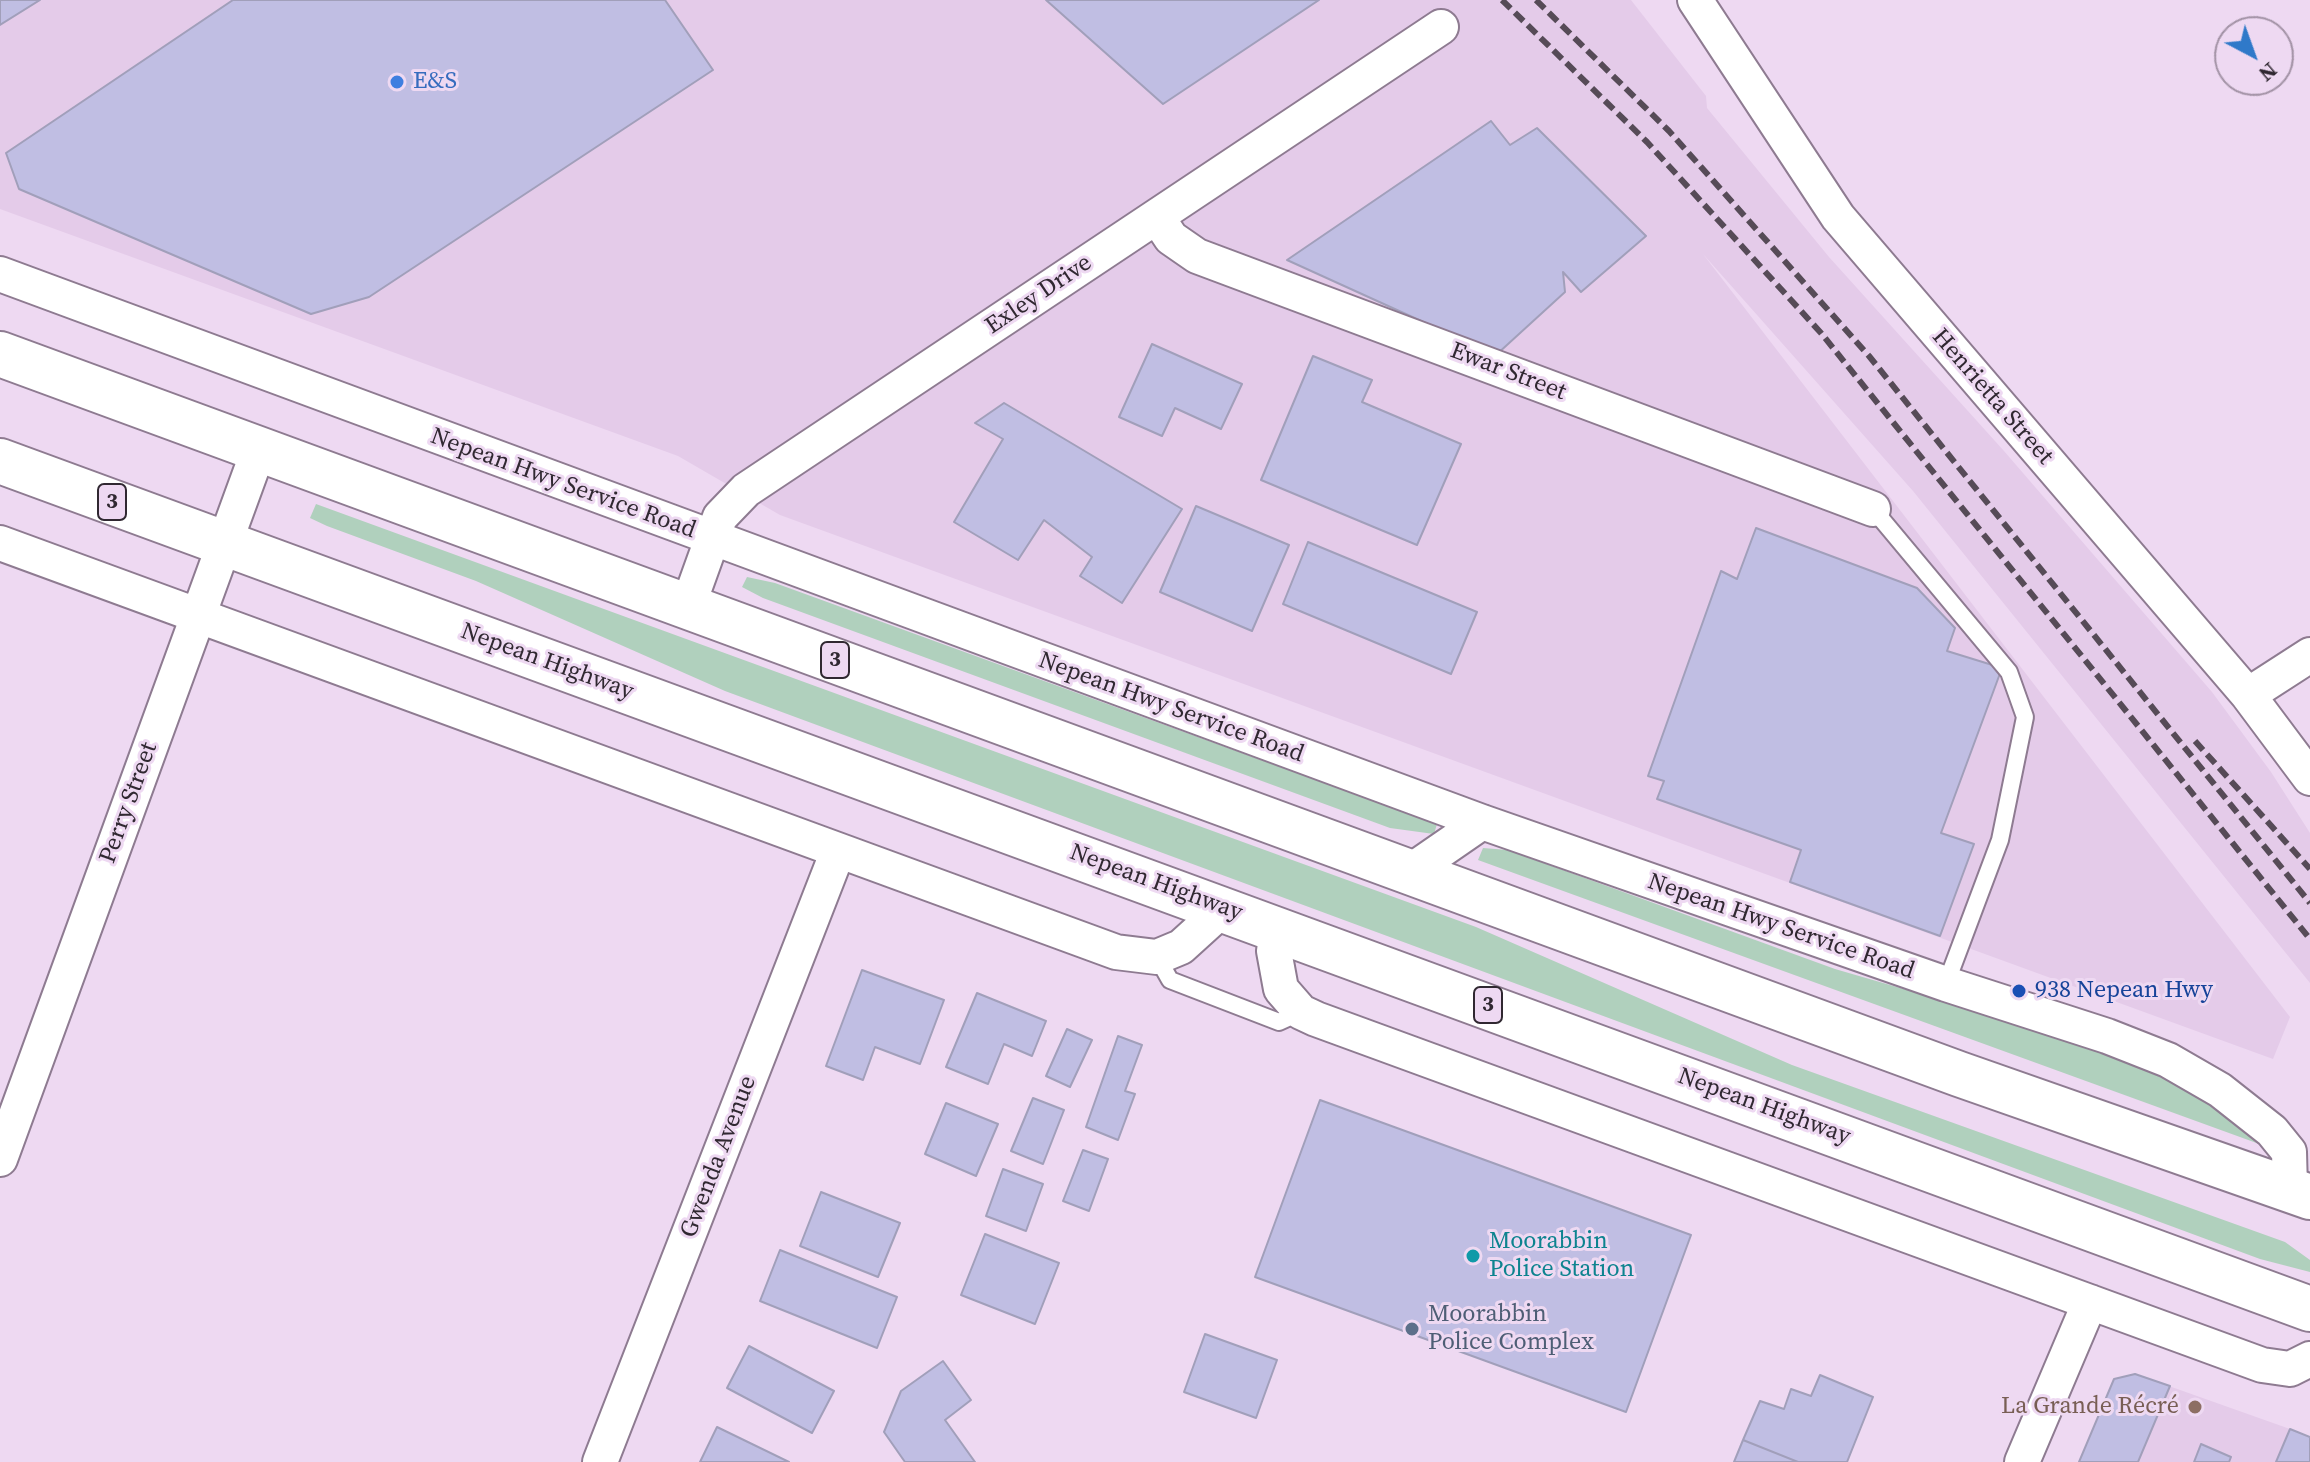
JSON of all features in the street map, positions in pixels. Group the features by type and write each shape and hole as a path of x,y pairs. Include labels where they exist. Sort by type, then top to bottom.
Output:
{"highway":[{"name":"3","path":"0,354 1959,1074 2300,1193"},
{"name":"Nepean Highway","path":"0,461 1278,927 2310,1309"}],"street":[{"name":"Henrietta Street","path":"1695,0 1838,217 2248,695 2310,778"},
{"name":"Exley Drive","path":"688,606 720,517 746,490 1441,27"},
{"name":"Ewar Street","path":"1157,217 1171,238 1197,256 1873,509"},
{"name":"Nepean Hwy Service Road","path":"0,274 1482,822 1946,984 2107,1036 2168,1060 2220,1090 2272,1131 2289,1152 2300,1193"},
{"name":"Perry Street","path":"0,1159 259,449"},
{"path":"0,543 1116,952 1157,957 1181,947 1224,908"},
{"path":"2248,695 2310,655"},
{"path":"1411,871 1482,822"},
{"name":"Gwenda Avenue","path":"600,1462 838,851"},
{"path":"1278,927 1275,970 1281,989 1301,1012 2262,1365 2290,1369 2310,1359"},
{"path":"2022,1462 2090,1302"}],"lane":[{"path":"1873,509 2009,672 2025,717 2000,840 1946,984"},
{"path":"1157,957 1170,980 1279,1022 1301,1012"}],"shaded area":[{"path":"0,0 1631,0 1706,96 1707,108 1829,257 2004,451 2212,692 2271,772 2310,833 2310,983 1913,491 1703,254 2290,1017 2273,1059 780,515 678,456 0,209"},
{"path":"2135,1374 2290,1429 2310,1462 2079,1462 2114,1379"}],"green space":[{"path":"316,504 1476,927 1792,1065 2285,1242 2310,1260 2310,1272 2260,1259 725,691 476,581 327,526 310,518"},
{"path":"747,577 775,583 1437,824 1434,834 1390,828 763,598 742,587"},
{"path":"1483,848 1508,850 1835,969 2093,1044 2176,1078 2273,1149 1478,860"}],"building":[{"path":"0,0 40,0 0,25"},
{"path":"233,0 665,0 713,70 369,297 311,314 19,189 6,153"},
{"path":"1046,0 1319,0 1163,104"},
{"path":"1491,121 1510,145 1537,128 1646,236 1581,292 1563,272 1565,292 1496,355 1287,260"},
{"path":"1152,344 1242,384 1221,429 1175,408 1162,436 1119,417"},
{"path":"1313,356 1372,380 1362,402 1461,444 1417,545 1261,480"},
{"path":"1004,403 1182,509 1122,603 1080,576 1092,557 1044,520 1018,560 954,522 1003,439 975,423"},
{"path":"1196,506 1289,545 1252,631 1160,592"},
{"path":"1756,528 1917,588 1955,628 1947,651 2002,668 1941,833 1974,844 1940,936 1790,882 1801,850 1657,799 1664,781 1648,776 1721,571 1737,579"},
{"path":"1308,542 1477,612 1451,674 1283,604"},
{"path":"862,970 944,1000 920,1064 875,1047 863,1080 826,1066"},
{"path":"977,993 1046,1021 1032,1056 1004,1044 988,1084 946,1067"},
{"path":"1067,1029 1092,1040 1070,1087 1046,1076"},
{"path":"1118,1036 1142,1045 1125,1091 1135,1094 1118,1140 1086,1127"},
{"path":"1033,1098 1064,1110 1043,1164 1011,1151"},
{"name":"Moorabbin Police Station","path":"1320,1100 1691,1235 1626,1412 1255,1277"},
{"path":"946,1103 998,1124 976,1176 925,1154"},
{"path":"1083,1150 1108,1159 1089,1211 1063,1201"},
{"path":"1003,1169 1043,1184 1026,1231 986,1216"},
{"path":"821,1192 900,1223 878,1277 800,1246"},
{"path":"985,1234 1059,1263 1035,1324 961,1295"},
{"path":"780,1250 897,1297 877,1348 760,1301"},
{"path":"1205,1334 1277,1360 1256,1418 1184,1392"},
{"path":"749,1346 834,1391 812,1433 727,1388"},
{"path":"943,1361 971,1400 945,1420 975,1462 905,1462 884,1432 901,1391"},
{"path":"2135,1374 2170,1386 2138,1462 2079,1462 2114,1379"},
{"path":"1820,1375 1873,1397 1847,1462 1798,1462 1743,1440 1760,1401 1784,1409 1791,1389 1811,1396"},
{"path":"717,1427 789,1462 700,1462"},
{"path":"2290,1429 2310,1437 2310,1462 2276,1462"},
{"path":"1743,1440 1798,1462 1734,1462"},
{"path":"2201,1444 2231,1457 2229,1462 2194,1462"}],"railway":[{"path":"1502,0 1647,142 1821,333 2310,939"},
{"path":"1536,0 1669,131 1869,356 2310,903"},
{"path":"2195,741 2310,869"}],"place":[{"name":"E&S","path":"397,82"},
{"name":"938 Nepean Hwy","path":"2019,991"},
{"name":"Moorabbin Police Station","path":"1473,1256"},
{"name":"Moorabbin Police Complex","path":"1412,1329"},
{"name":"La Grande Récré","path":"2195,1407"}]}
